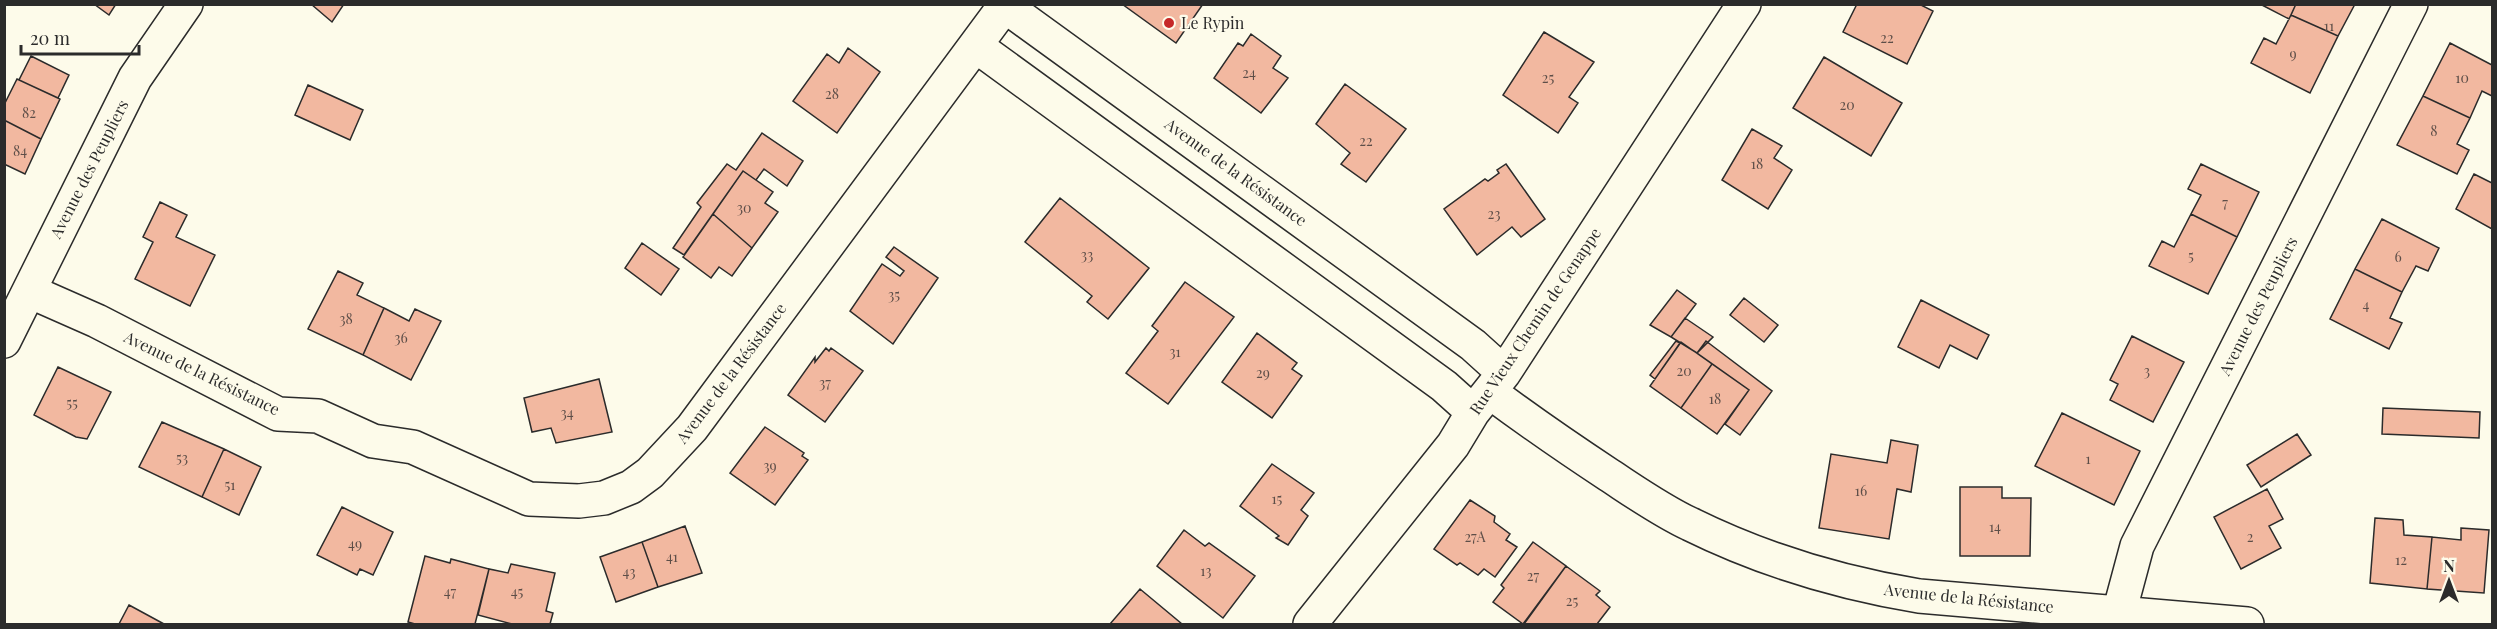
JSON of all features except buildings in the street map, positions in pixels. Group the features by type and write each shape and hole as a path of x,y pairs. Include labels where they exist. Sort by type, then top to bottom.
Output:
{"street":[{"name":"Avenue des Peupliers","path":"4,341 135,78 186,4"},
{"name":"Rue Vieux Chemin de Genappe","path":"1310,624 1453,446 1744,4"},
{"name":"Avenue des Peupliers","path":"2119,612 2137,546 2411,4"},
{"name":"Avenue de la Résistance","path":"29,291 97,321 278,414 318,416 373,441 413,447 529,499 579,501 604,498 631,487 650,473 692,428 1005,5 1473,345 1489,392"},
{"name":"Avenue de la Résistance","path":"976,46 1444,386 1489,392 1535,426 1654,504 1690,524 1760,554 1867,587 1919,596 2247,624"},
{"path":"1233,231 1264,193"}],"place":[{"name":"Le Rypin","path":"1169,23"}]}
